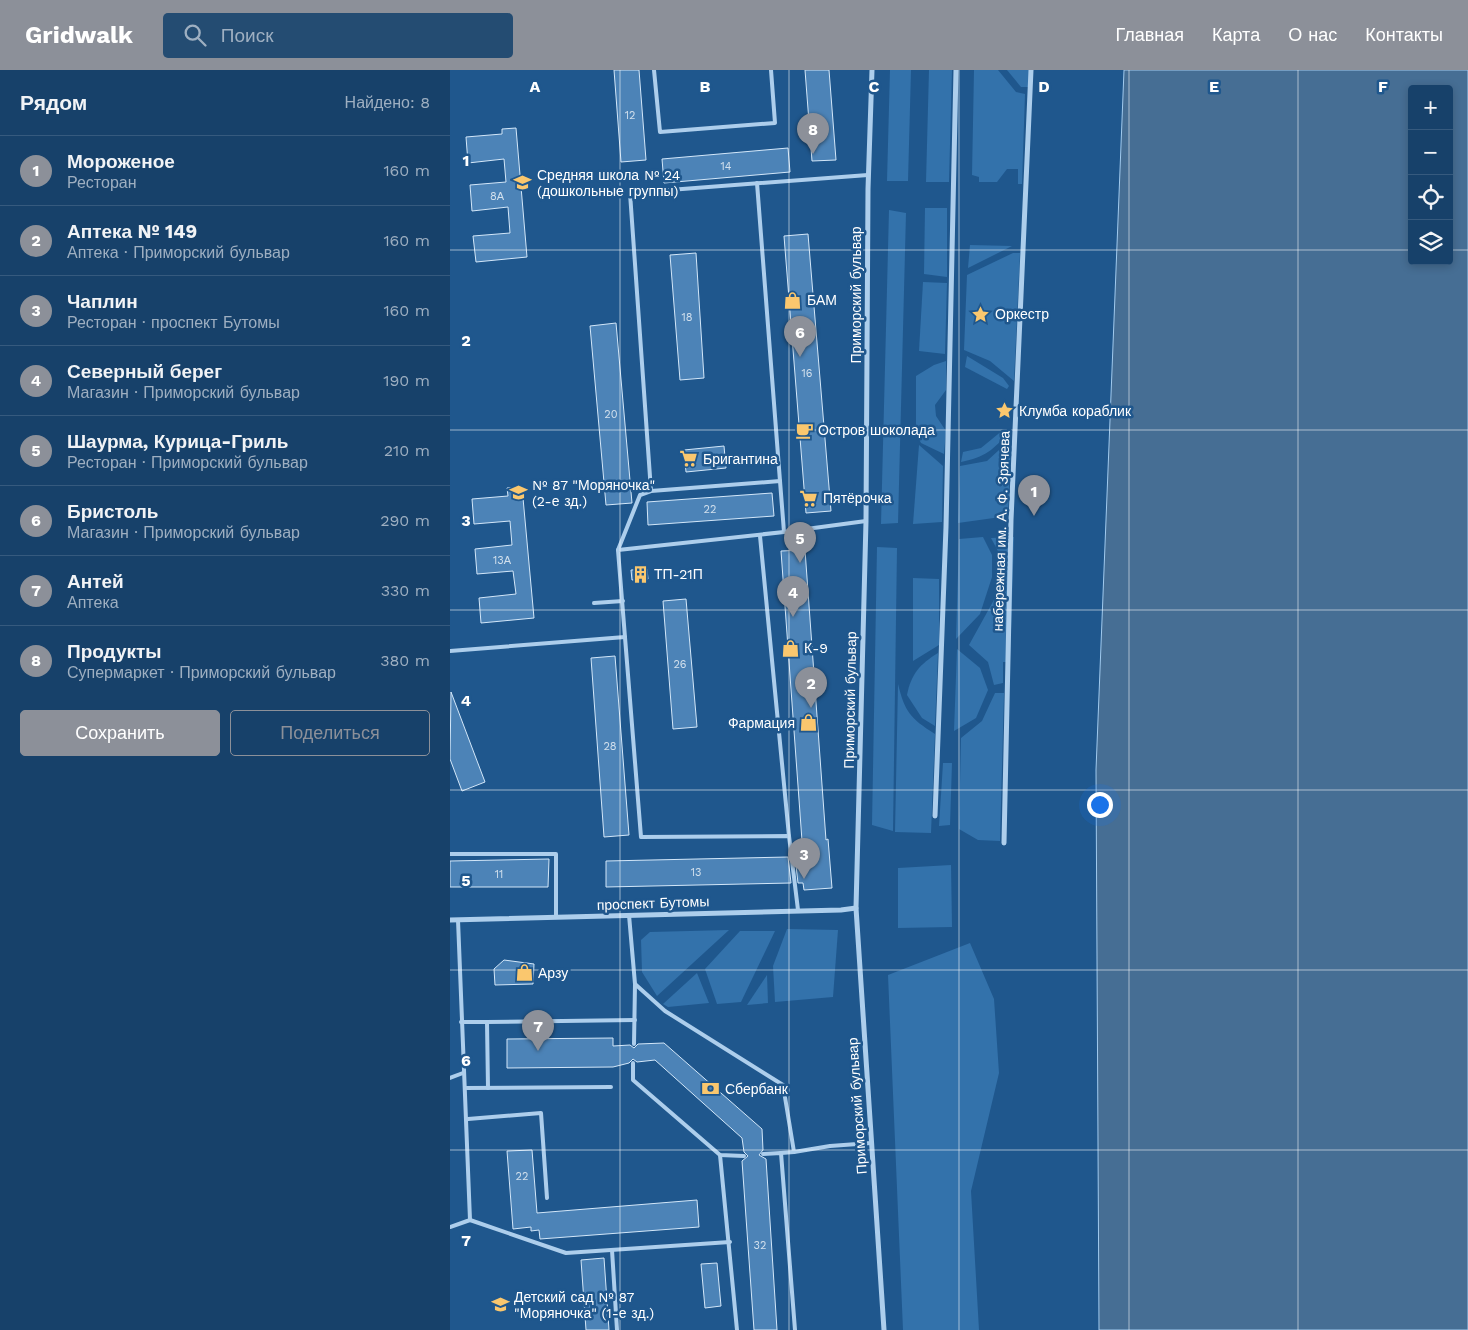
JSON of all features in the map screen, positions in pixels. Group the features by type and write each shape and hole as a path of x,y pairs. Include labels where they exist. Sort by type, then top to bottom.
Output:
{"street":[{"name":"Приморский бульвар","path":"872,70 868,175 866,521 856,908 884,1330"},
{"path":"935,816 946,527 956,70"},
{"name":"набережная им. А. Ф. Зрячева","path":"1004,843 1011,520 1031,70"},
{"name":"проспект Бутомы","path":"450,920 856,908"}],"lane":[{"path":"654,70 660,132 775,123 771,70"},
{"path":"651,491 630,193 868,175"},
{"path":"757,183 784,532"},
{"path":"780,481 651,491 640,495 618,550 641,838 789,836"},
{"path":"618,550 760,536 866,521"},
{"path":"760,536 798,910"},
{"path":"594,603 623,601"},
{"path":"450,651 625,637"},
{"path":"450,854 556,854 556,918"},
{"path":"629,915 635,984 634,1044"},
{"path":"458,920 463,1073 468,1119 470,1220"},
{"path":"635,984 665,1011 783,1085 794,1152"},
{"path":"461,1022 635,1020"},
{"path":"487,1022 488,1088"},
{"path":"633,1063 633,1080 720,1155 744,1156"},
{"path":"450,1078 463,1073"},
{"path":"465,1088 611,1087"},
{"path":"468,1119 541,1113 547,1198"},
{"path":"763,1154 871,1143"},
{"path":"781,1153 794,1330"},
{"path":"720,1155 730,1242 737,1330"},
{"path":"450,1227 470,1220 566,1253 730,1242"},
{"path":"612,1250 617,1330"}],"shaded area":[{"path":"890,70 911,70 908,181 887,181"},
{"path":"929,70 952,70 949,182 926,182"},
{"path":"974,70 998,70 1016,92 1025,94 1022,184 1018,184 1018,169 1007,169 997,182 979,182 979,177 972,175"},
{"path":"1007,70 1031,70 1031,87 1021,87"},
{"path":"1124,70 1468,70 1468,1330 1099,1330 1096,770"},
{"path":"925,208 947,208 947,277 924,274"},
{"path":"889,210 906,213 898,523 881,524"},
{"path":"970,245 1012,246 968,268"},
{"path":"1013,253 1020,253 1014,381 990,361 964,350 967,275"},
{"path":"923,282 947,283 945,354 919,351"},
{"path":"967,356 1003,378 1009,386 1007,389 965,367"},
{"path":"946,361 946,390 935,405 936,416 946,431 944,454 921,443 916,433 916,376 934,365"},
{"path":"1003,430 1009,431 994,448 977,458 961,462 963,452 981,448"},
{"path":"1011,439 1008,516 958,523 960,466 987,461"},
{"path":"919,445 943,466 942,522 913,524"},
{"path":"983,537 992,555 992,577 980,614 956,639 959,539"},
{"path":"1014,537 1010,662 1003,662 1003,683 994,685 988,662 969,645 995,598 1000,555 991,538"},
{"path":"877,547 897,548 893,831 872,825"},
{"path":"913,578 939,579 939,645 913,661"},
{"path":"957,649 980,668 988,690 976,718 954,731"},
{"path":"938,653 935,726 922,718 907,695 917,670"},
{"path":"898,684 903,701 910,714 935,734 931,833 895,832"},
{"path":"995,693 1004,693 1000,841 978,840 959,829 961,738 982,721"},
{"path":"943,763 952,763 950,825 939,826"},
{"path":"951,865 952,927 898,928 898,868"},
{"path":"787,929 838,930 833,997 775,1002 773,966"},
{"path":"729,930 657,996 642,972 641,940 650,932"},
{"path":"740,931 775,931 741,1002 717,1004 705,969"},
{"path":"970,943 994,999 999,1073 971,1191 979,1330 903,1330 888,975"},
{"path":"697,973 709,1003 668,1007 663,1004"},
{"path":"767,975 768,1003 747,1005"}],"building":[{"path":"614,70 639,70 646,160 621,162"},
{"path":"805,70 829,70 836,160 812,161"},
{"path":"516,128 527,257 476,262 473,236 510,233 508,207 472,211 470,185 506,182 504,159 468,163 466,137 502,134 502,129"},
{"path":"788,148 790,172 664,183 662,159"},
{"path":"808,234 831,511 806,513 784,236"},
{"path":"696,253 704,378 680,380 670,255"},
{"path":"616,323 632,503 606,505 590,326"},
{"path":"724,446 726,468 686,472 684,450"},
{"path":"522,487 534,618 481,623 479,598 516,594 513,571 477,574 475,549 512,545 510,521 474,524 472,499 508,496 507,488"},
{"path":"772,493 774,516 648,525 647,502"},
{"path":"805,550 826,840 828,839 832,888 804,890 803,883 798,883 795,857 802,857 802,841 781,551"},
{"name":"ТП-21П","path":"647,569 648,579 632,580 631,570"},
{"path":"686,599 697,727 673,729 663,601"},
{"path":"615,656 629,835 604,837 591,658"},
{"path":"451,692 485,782 462,791 450,759"},
{"path":"788,857 791,883 606,887 606,861"},
{"path":"549,859 548,887 450,887 450,861"},
{"path":"504,960 534,964 533,984 495,985 494,969"},
{"path":"613,1038 613,1046 630,1045 634,1048 638,1044 664,1043 762,1129 763,1150 759,1155 766,1159 777,1330 754,1330 742,1161 748,1156 744,1152 742,1138 655,1060 637,1062 633,1059 629,1063 613,1067 507,1068 507,1039"},
{"path":"532,1150 537,1213 697,1200 699,1227 540,1239 539,1230 531,1231 531,1227 513,1229 507,1151"},
{"path":"604,1258 609,1330 586,1330 581,1260"},
{"path":"717,1263 721,1306 705,1308 701,1264"}],"place":[{"name":"Продукты","path":"813,154"},
{"name":"Средняя школа № 24 (дошкольные группы)","path":"523,183"},
{"name":"БАМ","path":"793,300"},
{"name":"Оркестр","path":"981,314"},
{"name":"Бристоль","path":"800,357"},
{"name":"Клумба кораблик","path":"1005,411"},
{"name":"Остров шоколада","path":"804,430"},
{"name":"Бригантина","path":"689,459"},
{"name":"№ 87 \"Моряночка\" (2-е зд.)","path":"518,493"},
{"name":"Пятёрочка","path":"809,498"},
{"name":"Мороженое","path":"1034,516"},
{"name":"Шаурма, Курица-Гриль","path":"800,563"},
{"name":"ТП-21П","path":"640,574"},
{"name":"Северный берег","path":"793,617"},
{"name":"К-9","path":"790,648"},
{"name":"Аптека № 149","path":"811,708"},
{"name":"Фармация","path":"809,723"},
{"name":"Чаплин","path":"804,879"},
{"name":"Арзу","path":"524,973"},
{"name":"Антей","path":"538,1051"},
{"name":"Сбербанк","path":"711,1089"},
{"name":"Детский сад № 87 \"Моряночка\" (1-е зд.)","path":"500,1305"}]}
